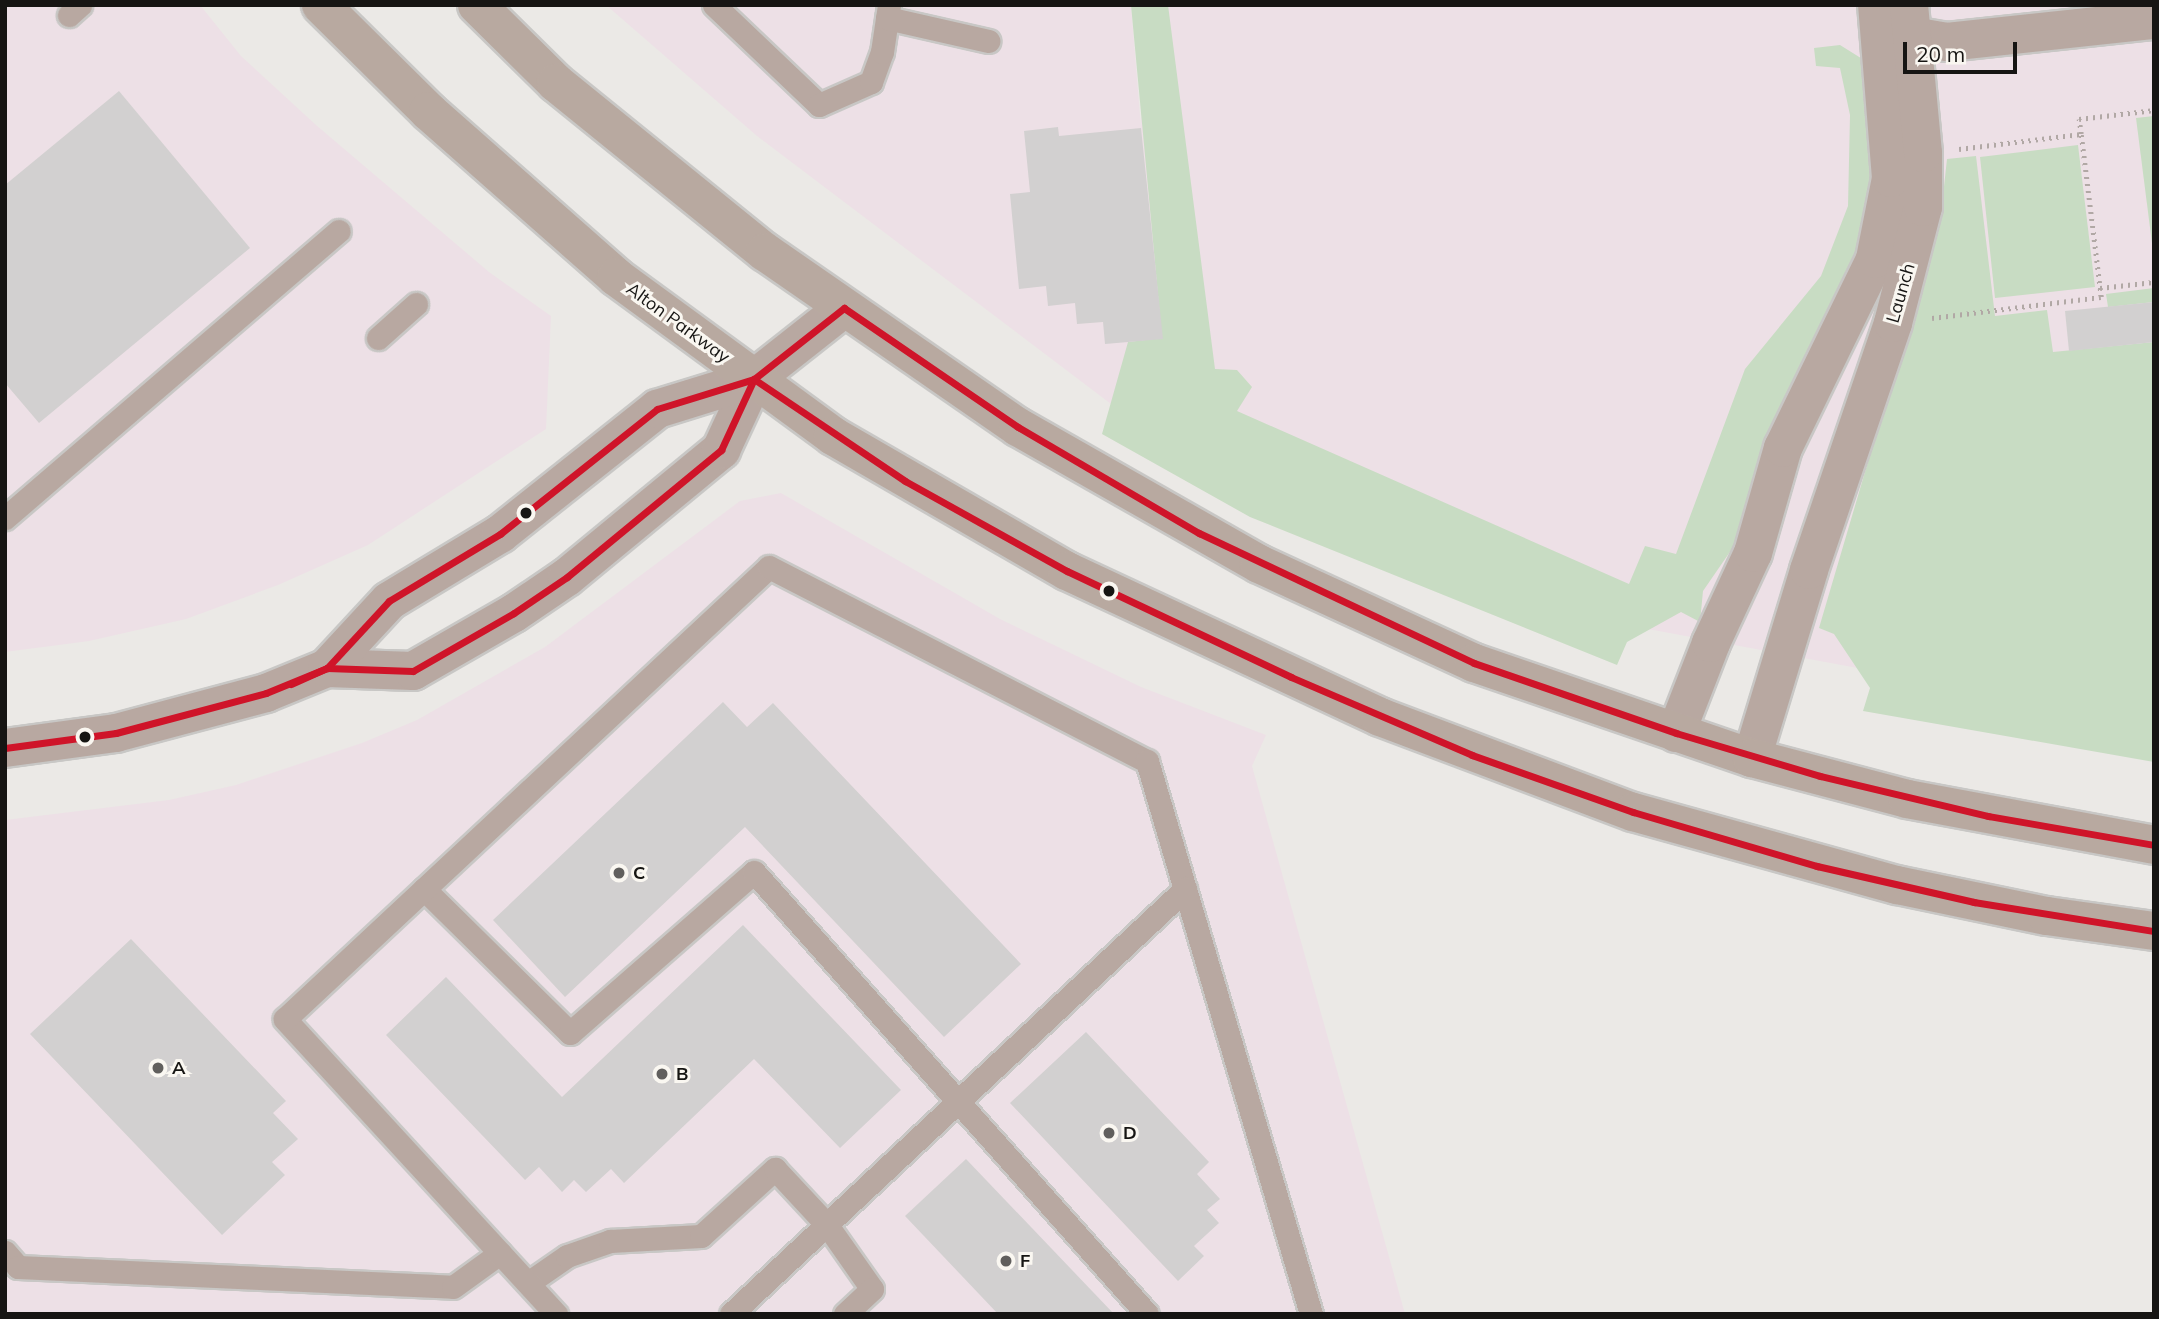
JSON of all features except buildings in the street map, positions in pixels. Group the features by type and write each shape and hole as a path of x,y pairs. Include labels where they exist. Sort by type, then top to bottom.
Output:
{"main road":[{"name":"Alton Parkway","path":"321,5 524,200 616,277 754,379 894,474 1067,571 1291,677 1472,755 1633,812 1816,866 1986,904 2154,931"},
{"path":"477,5 597,118 744,236 1018,427 1199,533 1474,663 1752,758 1920,802 2154,845"}],"street":[{"path":"1894,19 1947,42 2154,20"},
{"name":"Launch","path":"1752,758 1809,570 1893,323 1923,207 1923,153 1894,19"},
{"name":"Launch","path":"1676,733 1711,643 1754,553 1783,448 1875,259 1891,178 1894,19"},
{"path":"327,668 389,601 500,534 657,409 754,379 844,308"},
{"path":"5,748 116,733 265,693 327,668 413,671 514,613 587,561 722,450 754,379"},
{"path":"1754,553 1809,570"}],"lane":[{"path":"714,5 819,105 871,82 883,52 888,11 988,41"},
{"path":"5,518 340,231"},
{"path":"378,338 416,304"},
{"path":"556,1314 285,1019 769,567 1147,761 1311,1314"},
{"path":"425,889 569,1033 754,872 1147,1314"},
{"path":"731,1314 960,1103 1185,889"},
{"path":"528,1283 567,1256 610,1241 701,1236 775,1169 827,1225 872,1289 845,1314"},
{"path":"5,1252 18,1267 453,1287 500,1253"}],"path":[{"path":"1893,323 2101,297 2080,119 2154,110"},
{"path":"1923,153 2081,134"},
{"path":"2100,288 2154,282"}],"shaded area":[{"path":"5,5 200,5 241,56 316,125 489,272 551,316 546,429 368,545 278,585 186,619 89,641 5,652"},
{"path":"606,5 1131,5 1141,128 1142,5 2154,5 2154,723 1621,624 1111,404 757,136"},
{"path":"781,493 1000,619 1141,687 1266,735 1252,766 1405,1314 5,1314 5,820 169,800 236,785 362,743 417,720 545,647 740,501"}],"green space":[{"path":"1131,5 1168,5 1215,369 1237,370 1252,387 1237,411 1629,584 1645,546 1676,554 1745,369 1821,276 1848,206 1850,115 1840,68 1816,66 1814,48 1840,45 1872,65 1873,245 1769,435 1734,546 1703,591 1700,622 1681,612 1627,642 1617,665 1250,517 1102,434 1128,342 1162,338"},
{"path":"2154,116 2154,259 2136,118"},
{"path":"2078,145 2095,287 1995,298 1980,157"},
{"path":"1976,156 1995,316 2047,310 2053,352 2154,342 2154,762 1863,711 1870,688 1834,634 1819,628 1941,214 1947,159"},
{"path":"2154,288 2154,302 2108,307 2106,294"}],"transit line":[{"path":"5,748 116,733 266,693 327,668 389,601 500,534 657,409 754,379 844,308 1018,427 1199,533 1474,663 1676,733 1820,776 1988,816 2154,845"},
{"path":"754,379 905,481 1067,571 1291,677 1472,755 1633,812 1817,866 1974,902 2154,931"},
{"path":"291,684 327,668 413,671 514,613 567,577 721,450 754,379"}],"place":[{"name":"C","path":"619,873"},
{"name":"A","path":"158,1068"},
{"name":"B","path":"662,1074"},
{"name":"D","path":"1109,1133"},
{"name":"F","path":"1006,1261"}]}
